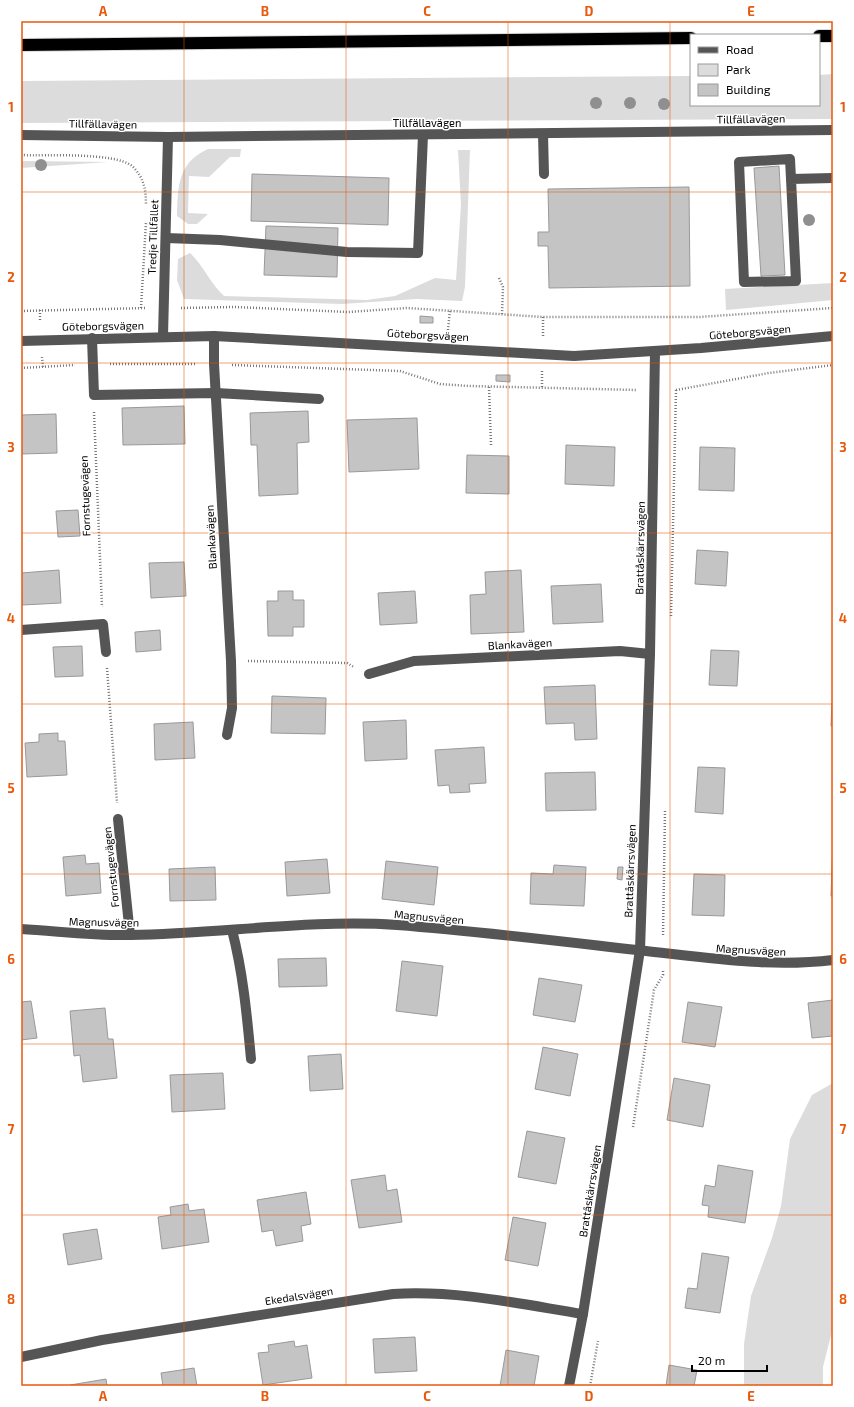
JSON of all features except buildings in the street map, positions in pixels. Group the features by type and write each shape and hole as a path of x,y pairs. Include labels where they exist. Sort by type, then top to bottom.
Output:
{"highway":[{"path":"820,36 833,36"},
{"path":"21,45 690,38"}],"street":[{"name":"Tillfällavägen","path":"21,135 168,137 833,130"},
{"path":"544,134 544,174"},
{"path":"166,238 220,240 347,252 418,253 423,135"},
{"name":"Tredje Tillfället","path":"163,336 162,308 166,238 168,137"},
{"path":"790,159 791,179 796,281 744,282 739,162 790,159"},
{"path":"791,179 833,178"},
{"name":"Göteborgsvägen","path":"21,341 163,336 214,336 574,356 655,352 833,336"},
{"name":"Blankavägen","path":"214,336 214,364 231,661 232,708 227,735"},
{"path":"92,338 94,395 216,393 319,399"},
{"name":"Brattåskärrsvägen","path":"570,1386 583,1314 640,950 650,654 655,352"},
{"path":"21,630 103,624 106,652"},
{"name":"Blankavägen","path":"369,674 414,661 620,652 650,654"},
{"name":"Fornstugevägen","path":"118,819 130,935"},
{"name":"Magnusvägen","path":"21,929 62,933 130,935 348,924 397,925 640,950 714,960 770,964 796,964 833,960"},
{"path":"232,930 237,950 244,995 251,1059"},
{"name":"Ekedalsvägen","path":"21,1357 102,1340 393,1294 422,1292 454,1294 583,1314"}],"path":[{"path":"21,155 97,157 113,159 131,165 141,177 146,192 146,207"},
{"path":"141,308 146,215"},
{"path":"499,278 503,287 502,314"},
{"path":"21,311 235,307 348,312 407,308 543,317 711,317 833,308"},
{"path":"448,330 450,310"},
{"path":"21,368 92,364 214,364 400,371 440,384 490,387 629,390"},
{"path":"676,390 769,373 833,364"},
{"path":"490,387 491,445"},
{"name":"Fornstugevägen","path":"94,395 103,624"},
{"path":"106,652 118,819"},
{"path":"231,661 347,663 369,674"}],"green space":[{"path":"833,74 833,119 21,123 21,81 690,76 690,106 820,106 820,75"},
{"path":"208,149 241,149 240,157 230,157 209,177 189,176 188,213 208,214 197,224 188,224 177,216 181,177 190,161"},
{"path":"458,150 470,150 465,287 462,301 416,299 342,304 184,299 177,280 178,259 190,253 224,296 367,300 395,296 435,278 456,280 461,205"},
{"path":"21,161 108,162 21,168"},
{"path":"833,283 833,300 726,310 725,289"},
{"path":"833,1083 833,1327 823,1367 823,1386 744,1386 744,1344 751,1296 772,1238 781,1206 790,1139 812,1095"}]}
